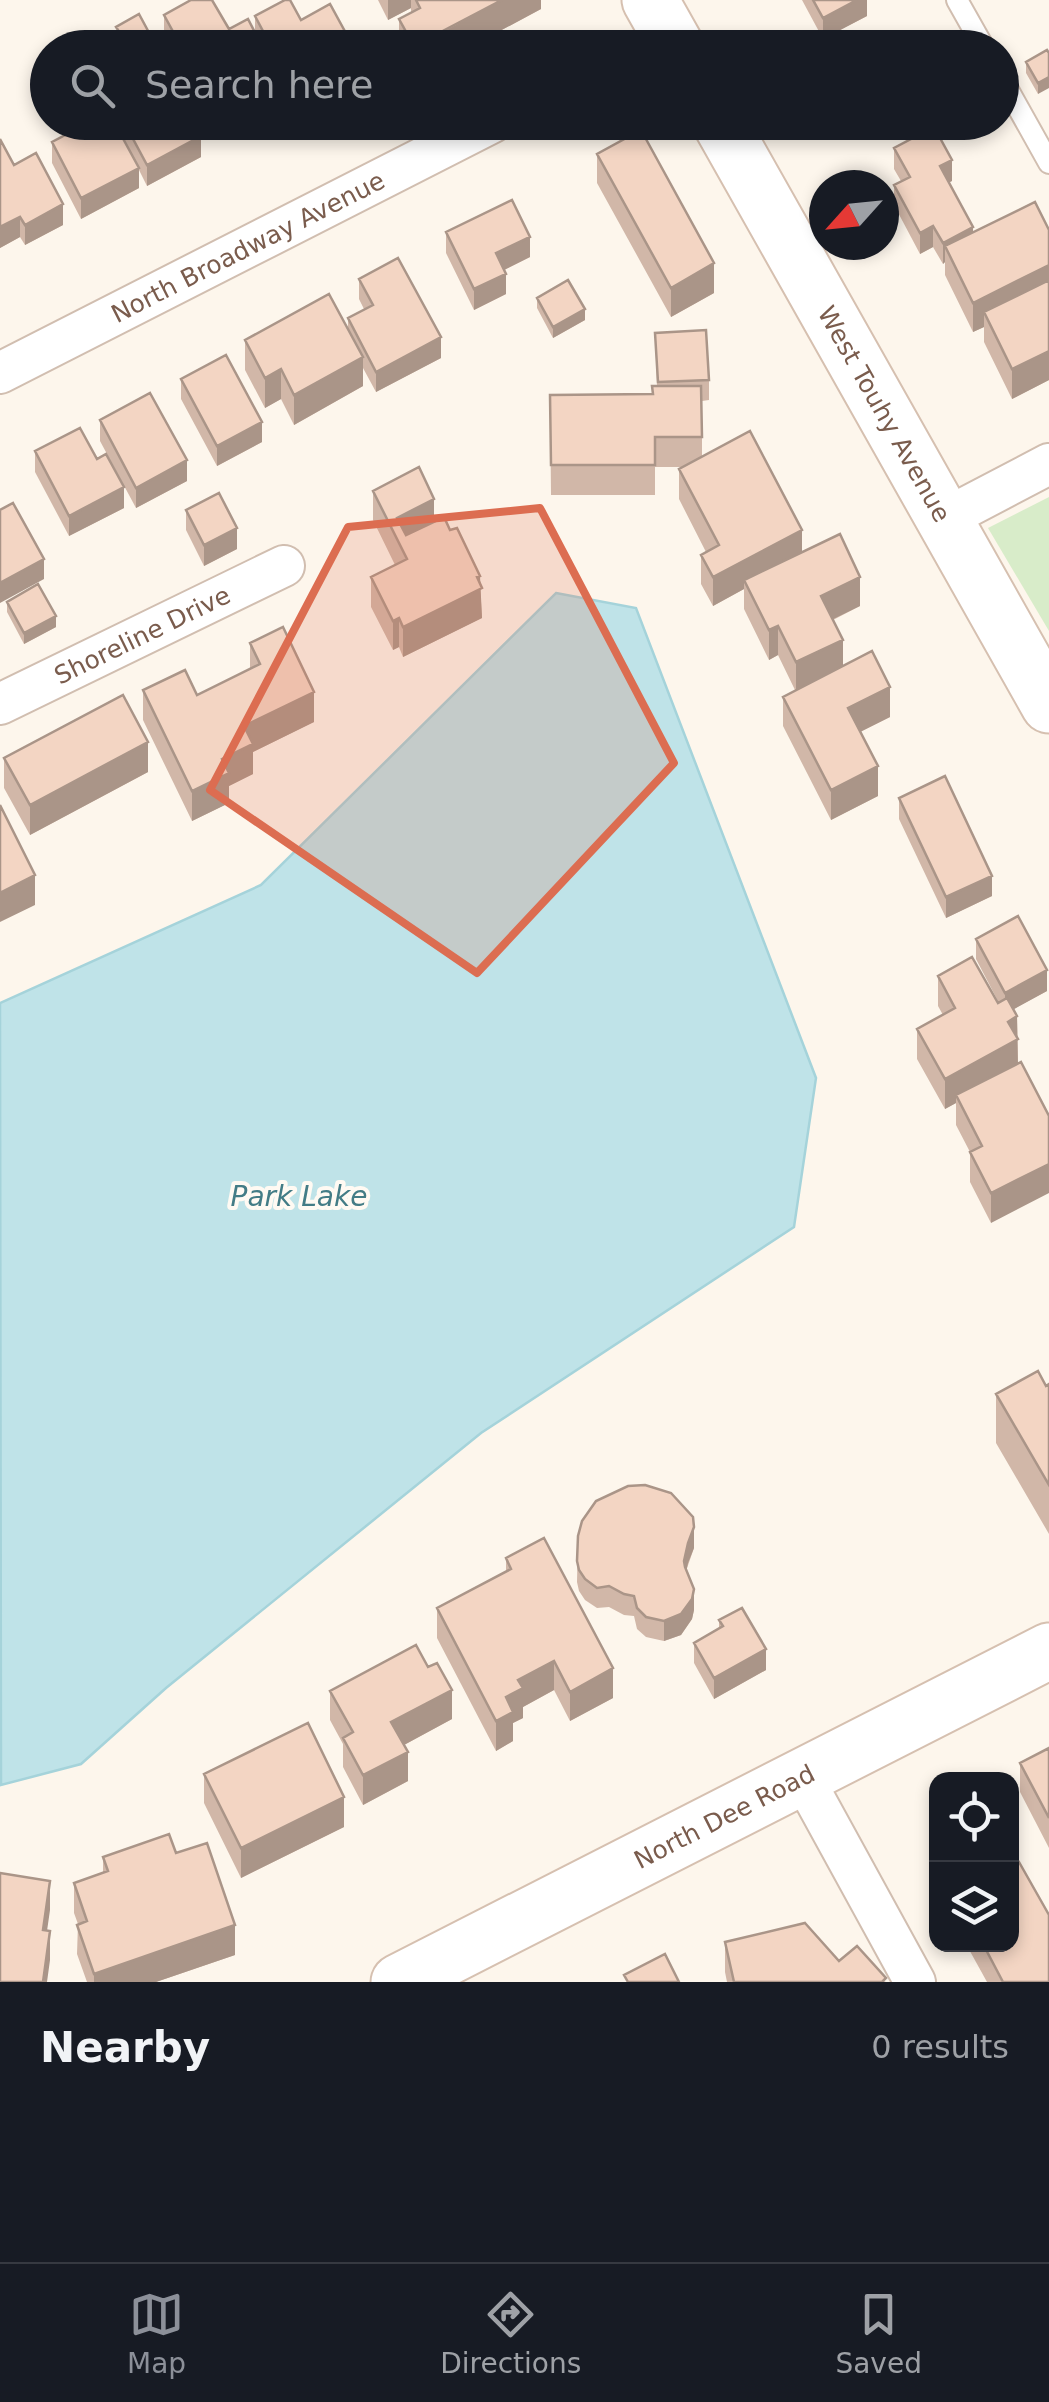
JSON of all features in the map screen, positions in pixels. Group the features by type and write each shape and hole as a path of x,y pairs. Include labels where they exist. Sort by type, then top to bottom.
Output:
{"main road":[{"name":"West Touhy Avenue","path":"730,140 1049,705"},
{"name":"North Dee Road","path":"399,1982 1049,1651"}],"street":[{"name":"North Broadway Avenue","path":"0,373 458,140"},
{"path":"944,519 1049,464"},
{"name":"Shoreline Drive","path":"0,704 284,566"},
{"path":"802,1776 916,1982"}],"lane":[{"path":"957,0 974,30"},
{"path":"1019,110 1049,164"}],"highlighted area":[{"path":"540,508 674,763 477,973 210,790 348,527"}],"green space":[{"path":"1049,497 1049,631 988,528"}],"water":[{"name":"Park Lake","path":"556,593 636,608 816,1078 794,1227 481,1433 166,1688 81,1764 1,1785 0,1003 261,885"}],"building":[{"path":"191,0 212,0 229,29 248,19 254,30 172,30 164,15"},
{"path":"290,0 301,20 330,4 344,30 262,30 255,16"},
{"path":"416,0 502,0 445,30 405,30 399,19 420,8"},
{"path":"813,0 857,0 823,18"},
{"path":"139,14 148,30 118,30 116,27"},
{"path":"1047,50 1049,77 1038,83 1026,62"},
{"path":"0,139 14,165 36,153 63,204 25,225 20,217 0,227"},
{"path":"124,140 139,168 81,198 52,142"},
{"path":"134,140 194,140 147,165"},
{"path":"623,140 646,140 714,263 671,288 597,154"},
{"path":"909,140 941,140 952,160 940,166 973,227 943,243 933,226 920,233 899,194 899,182 910,177 894,148"},
{"path":"512,200 530,237 496,253 506,274 474,289 446,232"},
{"path":"1035,202 1049,230 1049,265 973,303 945,246"},
{"path":"398,258 441,337 376,372 348,318 373,305 359,279"},
{"path":"568,280 585,309 553,327 537,298"},
{"path":"1049,280 1049,351 1012,369 984,312"},
{"path":"329,294 363,357 294,395 281,369 265,378 245,340"},
{"path":"706,330 709,380 658,382 655,333"},
{"path":"226,355 262,422 217,446 181,379"},
{"path":"652,386 701,386 702,437 655,437 655,465 551,465 550,395 653,394"},
{"path":"150,393 187,460 136,488 100,420"},
{"path":"80,428 97,459 106,454 124,487 69,516 35,451"},
{"path":"750,431 802,530 713,577 701,555 719,545 679,469"},
{"path":"419,467 434,499 397,518 406,535 444,517 450,530 457,528 482,588 403,627 399,618 393,621 371,577 407,559 373,491"},
{"path":"219,493 237,528 204,545 186,510"},
{"path":"13,503 44,559 0,583 0,510"},
{"path":"840,534 860,577 821,596 843,640 796,662 778,626 769,630 744,580"},
{"path":"38,584 56,616 24,633 7,602"},
{"path":"283,627 314,692 244,726 253,744 222,759 229,773 192,791 143,690 185,670 197,695 260,664 250,643"},
{"path":"872,651 890,687 848,708 878,766 831,790 783,697"},
{"path":"123,695 148,742 30,805 4,758"},
{"path":"945,776 992,876 946,897 899,798"},
{"path":"0,805 35,875 0,893"},
{"path":"1018,916 1047,970 1005,993 976,939"},
{"path":"972,957 998,1003 1007,998 1017,1016 1008,1022 1018,1039 945,1079 917,1029 955,1008 938,976"},
{"path":"1021,1062 1049,1116 1049,1164 991,1193 970,1152 982,1146 956,1095"},
{"path":"1038,1371 1046,1386 1049,1384 1049,1485 996,1394"},
{"path":"645,1485 671,1493 693,1517 684,1561 694,1589 692,1599 681,1614 664,1621 646,1617 637,1608 634,1596 609,1586 597,1588 585,1579 577,1561 582,1521 596,1501 628,1486"},
{"path":"544,1538 613,1668 570,1692 554,1661 518,1680 523,1688 506,1697 513,1712 496,1721 437,1608 511,1569 506,1558"},
{"path":"742,1608 766,1649 714,1678 694,1643 723,1626 719,1620"},
{"path":"416,1645 428,1667 437,1663 452,1690 391,1722 408,1752 363,1775 343,1738 353,1732 330,1691"},
{"path":"308,1723 344,1797 241,1848 204,1774"},
{"path":"1049,1748 1049,1818 1020,1763"},
{"path":"169,1834 176,1853 207,1843 235,1925 94,1974 77,1925 87,1921 74,1883 108,1871 103,1857"},
{"path":"1019,1862 1049,1915 1049,1982 1003,1982 987,1952 1019,1952"},
{"path":"0,1873 50,1881 43,1930 50,1931 43,1982 0,1982"},
{"path":"805,1923 839,1961 857,1946 886,1978 882,1982 734,1982 725,1942"},
{"path":"665,1954 679,1982 628,1982 624,1975"}]}
